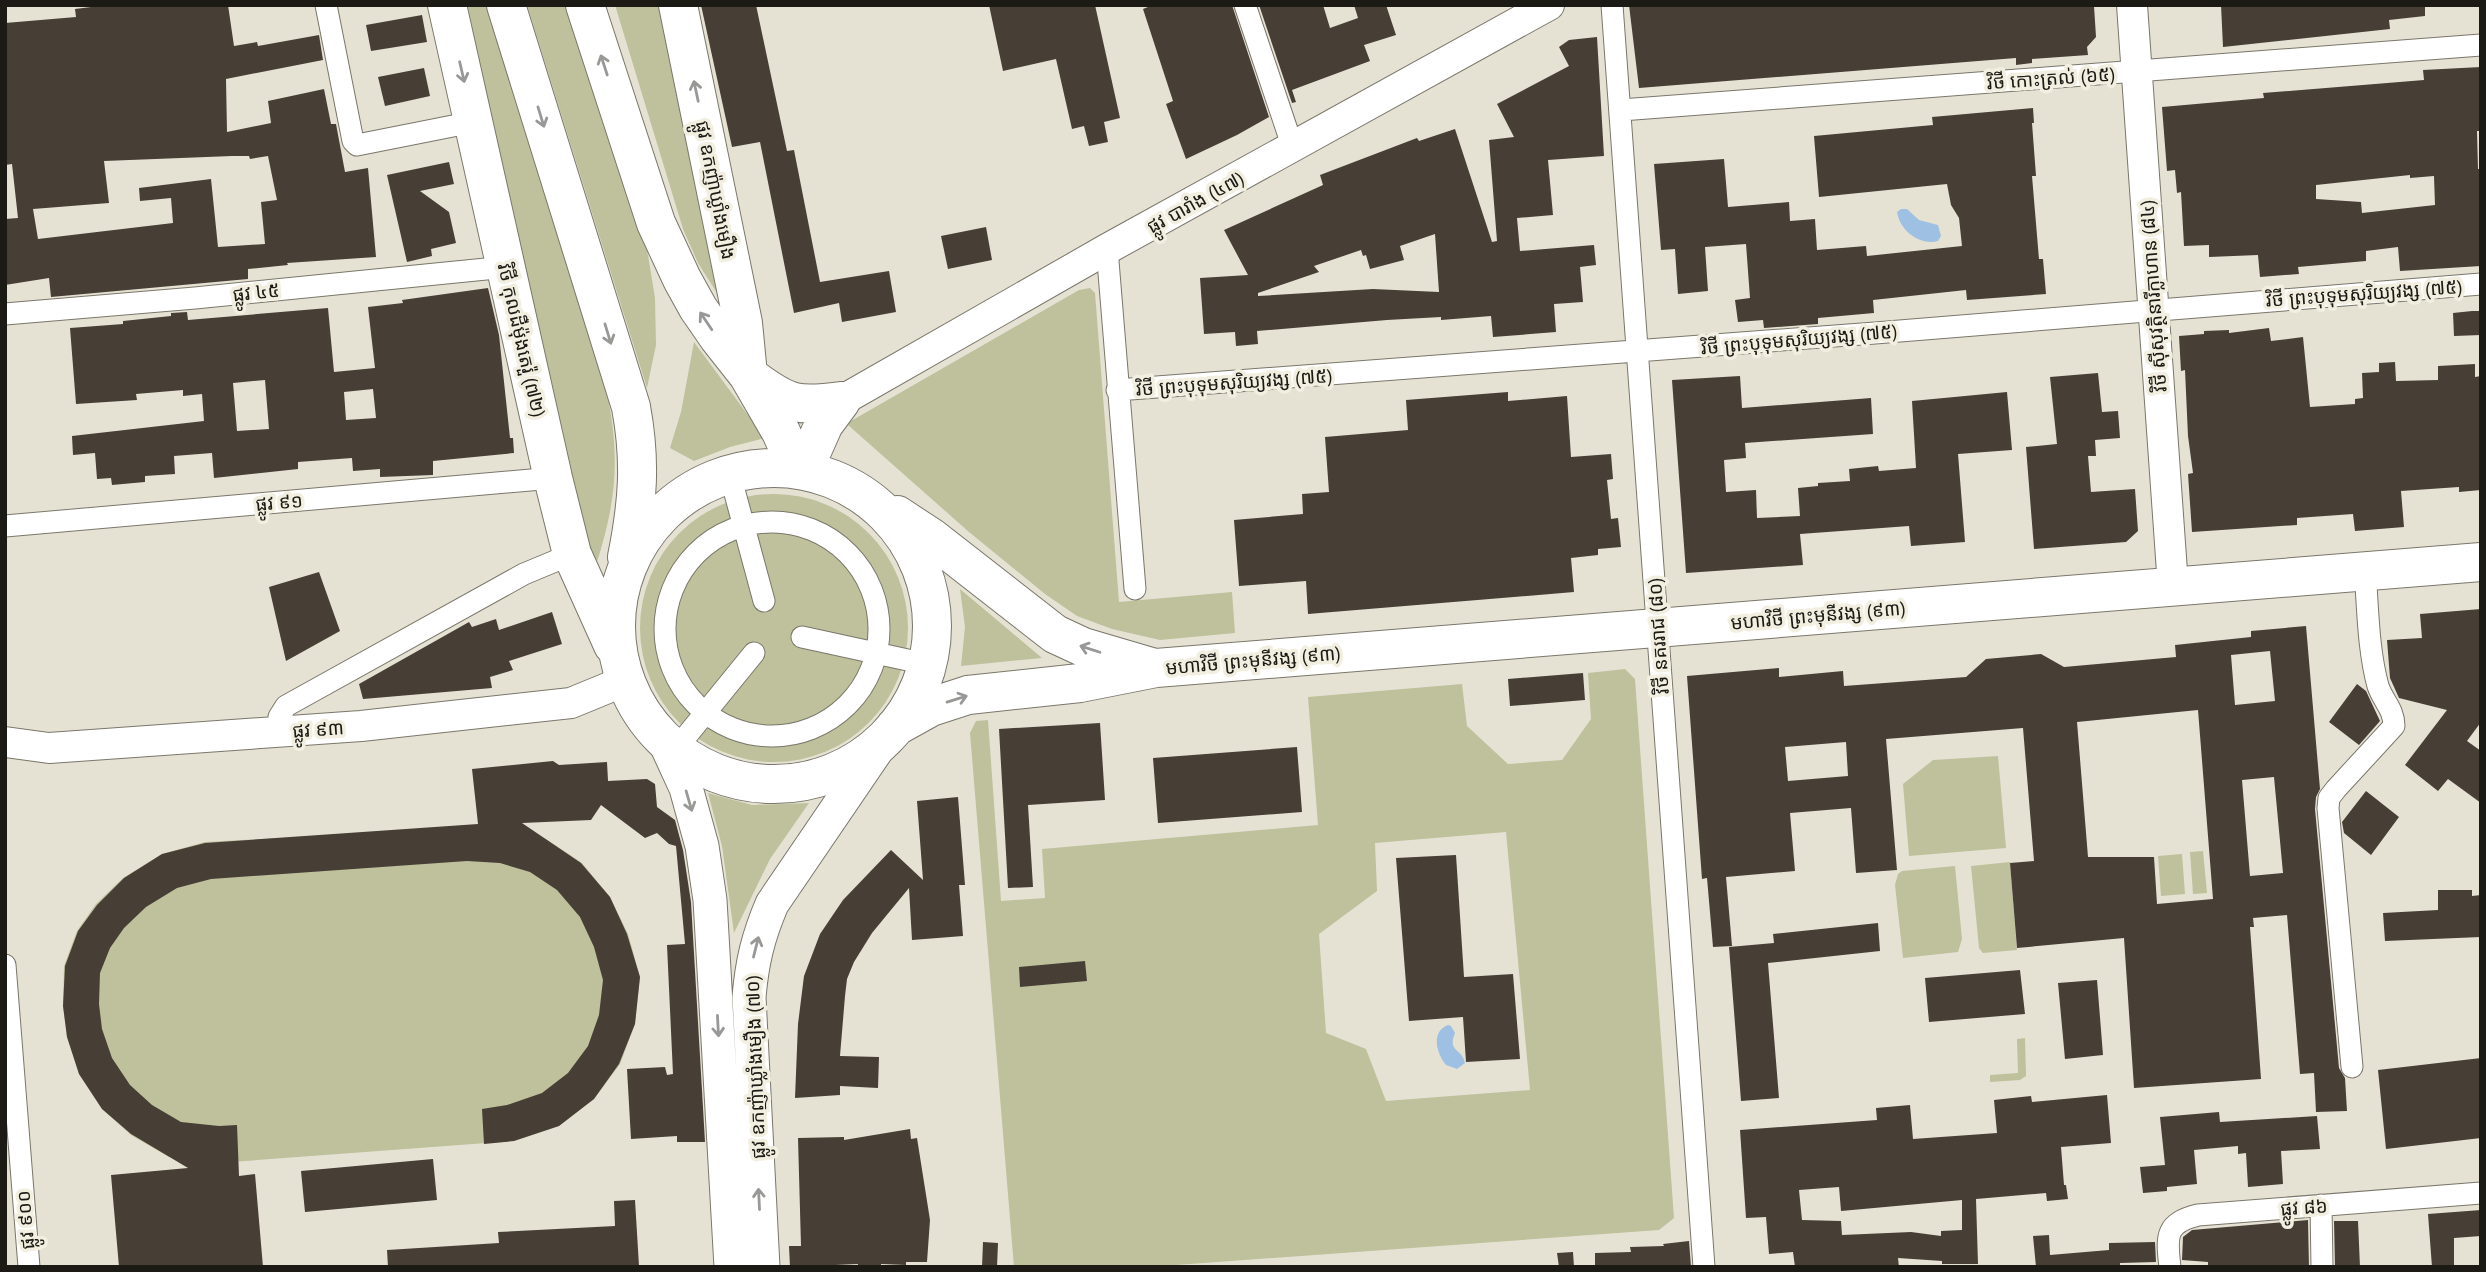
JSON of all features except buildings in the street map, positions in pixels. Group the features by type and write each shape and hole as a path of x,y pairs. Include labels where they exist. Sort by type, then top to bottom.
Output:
{"highway":[{"name":"វិថី កុលដឺម៉ុងតេរ៉ួ (៧២)","path":"447,5 572,554 642,709 669,744"},
{"path":"506,5 631,407 638,442 639,469 633,528 617,621 617,642 624,673"},
{"path":"584,5 656,223 698,308 748,375 800,468"},
{"name":"ផ្លូវ ឧកញ៉ាឃ្លាំងមឿង","path":"678,5 743,323 748,375"},
{"path":"748,375 776,396 795,403 811,405 841,401"},
{"path":"800,468 824,424 841,401"},
{"name":"មហាវិថី ព្រះមុនីវង្ស (៩៣)","path":"624,576 644,538 658,522 691,494 730,475 752,469 800,468 832,476 853,485 932,538 1055,634 1083,647 1156,668"},
{"path":"669,744 704,769 721,776 747,783 773,785 826,776 857,760 890,732 908,709 926,664 930,636 929,606 923,576 912,548 875,500"},
{"name":"មហាវិថី ព្រះមុនីវង្ស (៩៣)","path":"890,732 931,707 968,695 1080,684 1156,668 2481,562"}],"main road":[{"name":"ផ្លូវ ឧកញ៉ាឃ្លាំងមឿង (៧០)","path":"731,1267 739,1115 752,964 760,932 772,904 890,732"},
{"name":"ផ្លូវ ឧកញ៉ាឃ្លាំងមឿង (៧០)","path":"669,744 686,788 702,846 763,1267"}],"street":[{"path":"326,5 353,141 357,145 473,122"},
{"path":"1245,5 1293,148"},
{"name":"ផ្លូវ បារាំង (៤៧)","path":"841,401 1107,249 1549,5"},
{"name":"វិថី នគររាជ (៨០)","path":"1612,5 1704,1267"},
{"name":"វិថី ស៊ីសុវត្ថិនារីក្លាហាន (៨៤)","path":"2132,5 2173,586"},
{"name":"វិថី កោះត្រល់ (៦៥)","path":"1621,110 2481,45"},
{"path":"1107,249 1135,589"},
{"name":"ផ្លូវ ៤៥","path":"5,314 506,267"},
{"name":"វិថី ព្រះបុទុមសុរិយ្យវង្ស (៧៥)","path":"1117,390 1637,352 2481,284"},
{"path":"730,475 764,601"},
{"name":"ផ្លូវ ៩១","path":"5,526 553,478"},
{"path":"787,522 809,527 829,537 847,551 862,569 872,589 878,611 877,653 867,679 854,698 837,715 816,727 794,734 770,737 747,734 724,726 705,713 688,696 675,676 667,654 664,631 666,607 685,564 720,533 744,524 787,522"},
{"path":"280,732 279,717 286,706 524,574 572,554"},
{"path":"2353,1067 2329,798 2394,726 2391,708 2379,689 2372,656 2365,571"},
{"path":"802,637 926,664"},
{"path":"669,744 705,713 754,653"},
{"name":"ផ្លូវ ៩៣","path":"5,742 49,748 361,726 571,703 624,673"},
{"name":"ផ្លូវ ៩០០","path":"5,965 29,1267"},
{"name":"ផ្លូវ ៨៦","path":"2170,1267 2168,1252 2171,1228 2179,1219 2198,1214 2481,1193"},
{"path":"2321,1205 2322,1267"}],"green space":[{"path":"463,5 495,5 609,403 614,446 614,485 608,523 596,565 585,540"},
{"path":"527,5 572,5 647,249 655,298 656,345 647,388"},
{"path":"615,5 659,5 706,224 717,293 698,263 683,229"},
{"path":"1090,288 1095,293 1119,602 1232,592 1235,633 1160,640 1112,629 1077,616 1045,594 969,532 848,425 1079,290"},
{"path":"694,342 765,438 730,447 694,461 670,448 681,412"},
{"path":"787,494 825,504 849,516 869,533 886,553 898,577 906,602 906,654 898,679 886,703 869,723 849,740 825,752 800,760 761,762 723,752 699,740 670,713 650,679 642,654 640,615 650,577 662,553 689,524 723,504 748,496"},
{"path":"960,589 1042,658 961,666 965,627"},
{"path":"1625,669 1635,679 1674,1218 1659,1230 1149,1267 1014,1267 970,733 976,721 988,720 1001,901 1045,898 1042,849 1318,825 1308,697 1462,684 1467,726 1508,764 1562,760 1591,719 1588,673","holes":["1506,832 1530,1090 1386,1101 1366,1049 1326,1033 1319,934 1377,891 1375,843"]},
{"path":"1998,756 2006,848 1909,856 1903,784 1933,760"},
{"path":"708,793 752,805 809,803 770,859 734,933 722,846"},
{"path":"506,826 546,839 582,863 610,897 628,934 640,977 635,1024 620,1064 594,1099 559,1126 514,1141 218,1163 169,1157 131,1135 102,1109 79,1074 67,1037 63,1006 64,966 77,931 96,904 123,878 162,854 205,842"},
{"path":"2203,851 2207,893 2193,894 2190,852"},
{"path":"2182,854 2185,894 2161,896 2158,856"},
{"path":"2010,862 2017,950 1983,953 1979,948 1971,866"},
{"path":"1955,866 1962,939 1958,952 1903,958 1895,885 1898,874 1902,871"},
{"path":"2025,1038 2026,1076 2020,1080 1990,1082 1990,1075 2018,1073 2017,1039"}],"water":[{"path":"1907,209 1919,220 1938,225 1941,236 1938,241 1924,241 1912,236 1899,219 1897,212"},
{"path":"1448,1025 1455,1033 1454,1047 1465,1063 1457,1069 1446,1065 1438,1049 1439,1033"}]}
